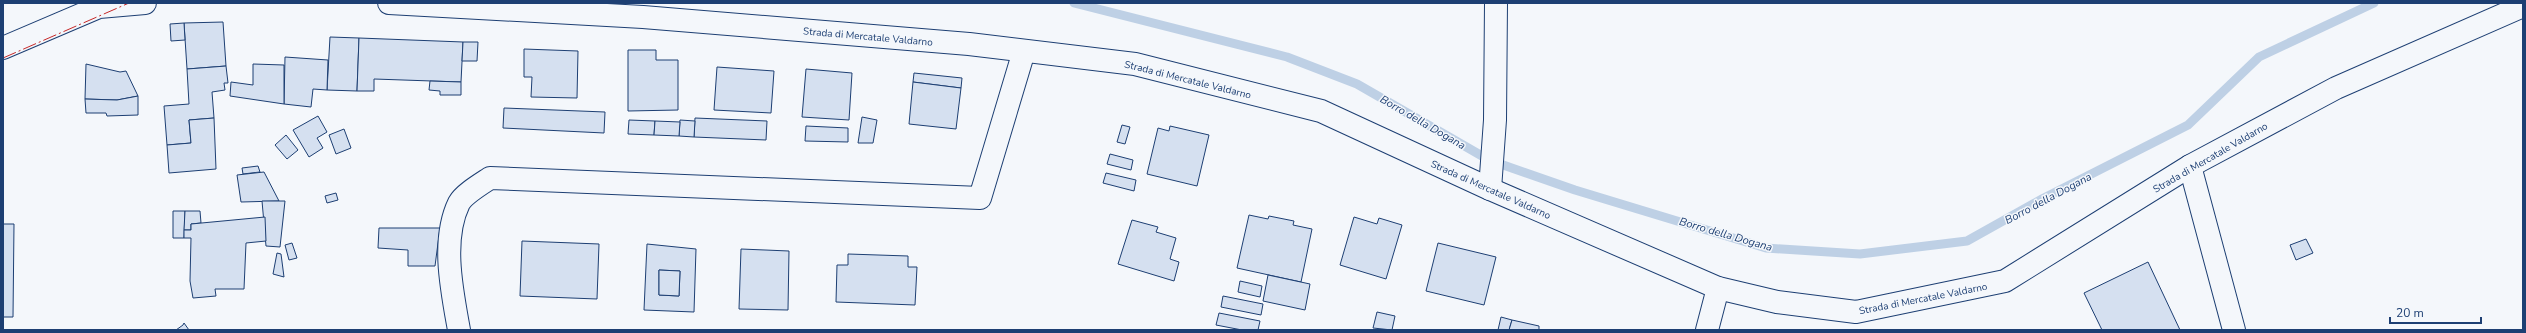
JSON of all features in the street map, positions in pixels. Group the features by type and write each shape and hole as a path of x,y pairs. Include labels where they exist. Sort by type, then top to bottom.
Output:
{"street":[{"path":"3,48 99,7 145,3"},
{"name":"Strada di Mercatale Valdarno","path":"389,3 643,18 969,44 1135,64 1321,112 1490,189 1718,288 1777,302 1856,312 2005,281 2190,166 2336,88 2523,6"},
{"path":"1490,189 1495,120 1496,3"},
{"path":"459,330 453,294 449,239 459,202 490,178 980,198 1024,50"},
{"path":"2190,166 2234,330"},
{"path":"1707,330 1718,288"}],"building":[{"path":"223,22 226,66 187,69 184,23"},
{"path":"184,23 185,40 171,41 170,24"},
{"path":"330,37 359,38 357,91 327,90"},
{"path":"359,38 463,42 461,82 374,79 374,91 357,91"},
{"path":"463,42 478,42 477,61 462,61"},
{"path":"524,49 578,51 577,98 531,97 532,77 524,77"},
{"path":"628,50 656,50 656,60 678,60 678,110 628,111"},
{"path":"285,57 328,60 327,90 313,89 311,107 284,104"},
{"path":"86,64 120,72 126,71 138,96 117,100 85,99"},
{"path":"253,64 284,65 284,104 230,96 231,82 253,85"},
{"path":"226,66 228,83 224,83 225,90 212,92 214,118 189,120 191,143 167,145 164,106 189,104 187,69"},
{"path":"717,67 774,71 771,113 714,110"},
{"path":"806,69 852,73 849,120 802,117"},
{"path":"914,73 962,78 961,88 913,82"},
{"path":"430,81 461,82 461,95 440,95 440,91 429,90"},
{"path":"913,82 961,88 956,129 909,124"},
{"path":"138,96 138,115 107,116 106,113 86,113 85,99 117,100"},
{"path":"504,108 605,112 604,133 503,128"},
{"path":"318,116 327,132 317,138 323,148 309,157 293,130"},
{"path":"862,117 877,120 873,143 858,143"},
{"path":"214,118 216,169 169,173 167,145 191,143 189,120"},
{"path":"695,118 767,121 766,140 694,137"},
{"path":"629,120 655,121 654,135 628,134"},
{"path":"680,120 695,121 694,137 679,136"},
{"path":"655,121 680,122 679,136 654,135"},
{"path":"1122,125 1130,127 1125,144 1117,142"},
{"path":"806,126 848,128 848,142 805,141"},
{"path":"1170,126 1209,135 1197,186 1147,174 1158,128 1169,131"},
{"path":"344,129 351,148 336,154 329,135"},
{"path":"286,135 298,150 287,159 275,145"},
{"path":"1110,154 1133,160 1131,170 1107,164"},
{"path":"258,166 260,172 243,174 242,168"},
{"path":"264,172 279,201 241,202 237,175"},
{"path":"1106,173 1136,180 1134,191 1103,183"},
{"path":"336,193 338,200 327,203 325,196"},
{"path":"262,201 285,201 280,247 266,246"},
{"path":"173,211 185,211 184,238 173,238"},
{"path":"185,211 200,211 201,223 191,224 191,230 184,230"},
{"path":"1249,215 1268,219 1269,216 1294,221 1293,225 1312,229 1301,282 1237,268"},
{"path":"265,217 266,241 246,243 244,289 215,289 216,296 193,298 190,281 191,238 184,238 184,230 191,230 191,224"},
{"path":"1354,217 1377,224 1379,218 1402,225 1386,279 1340,265"},
{"path":"1132,220 1158,227 1156,232 1176,238 1170,259 1179,262 1174,281 1118,264"},
{"path":"3,224 14,224 13,317 3,317"},
{"path":"379,228 440,228 435,266 408,266 408,250 378,248"},
{"path":"2306,239 2313,253 2296,260 2290,245"},
{"path":"522,241 599,244 597,299 520,296"},
{"path":"292,243 297,258 289,260 285,245"},
{"path":"1438,243 1496,257 1484,305 1426,291"},
{"path":"647,244 696,249 694,312 644,310","holes":["659,270 680,271 679,296 659,295"]},
{"path":"741,249 789,251 788,310 739,309"},
{"path":"277,253 281,254 284,277 273,274"},
{"path":"848,254 908,256 908,267 917,267 915,305 836,302 837,265 848,265"},
{"path":"2148,262 2180,330 2102,330 2084,293"},
{"path":"659,270 680,271 679,296 659,295"},
{"path":"1268,275 1310,284 1305,310 1263,301"},
{"path":"1240,281 1262,286 1260,297 1238,292"},
{"path":"1223,296 1263,304 1261,315 1221,307"},
{"path":"1377,312 1395,316 1392,330 1373,328"},
{"path":"1219,313 1260,321 1258,330 1242,330 1216,325"},
{"path":"1501,317 1512,320 1509,330 1498,330"},
{"path":"1512,320 1539,326 1539,330 1509,330"},
{"path":"184,323 189,330 176,330 183,325"}],"waterway":[{"name":"Borro della Dogana","path":"1074,3 1287,57 1357,84 1489,160 1575,190 1766,248 1860,254 1967,241 2042,199 2188,125 2259,57 2374,3"}],"power":[{"path":"3,58 129,3"}]}
